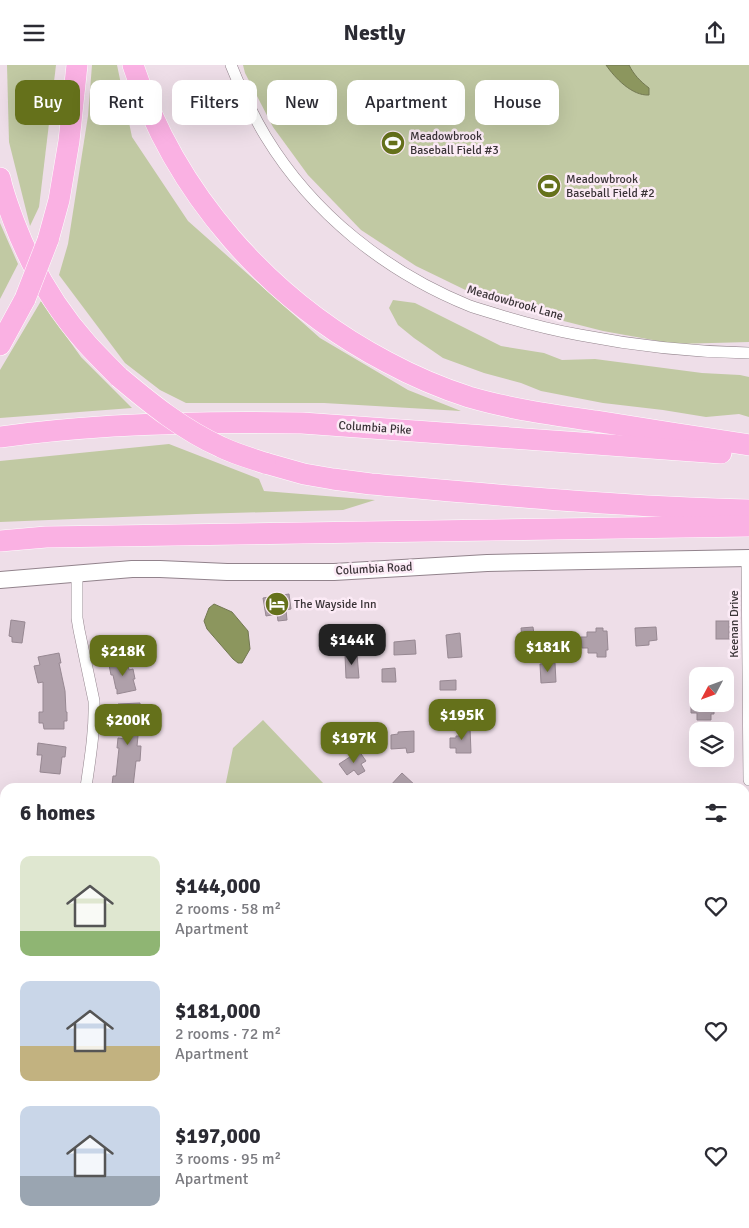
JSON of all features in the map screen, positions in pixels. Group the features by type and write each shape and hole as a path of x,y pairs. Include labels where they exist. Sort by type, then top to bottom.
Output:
{"highway":[{"path":"0,345 25,299 48,240 59,200 69,141 77,65"},
{"path":"133,65 155,122 175,159 222,229 246,256 301,307 362,349 432,384 469,397 513,408 749,445"},
{"path":"0,178 21,239 43,284 64,316 88,345 119,377 168,416 197,435 222,447 265,463 304,474 371,484 687,509 749,510"},
{"name":"Columbia Pike","path":"0,437 41,431 110,425 246,422 292,423 749,456"},
{"path":"0,541 46,537 749,526"}],"street":[{"name":"Meadowbrook Lane","path":"231,65 266,137 301,186 321,208 357,241 410,277 472,307 559,331 670,349 749,353"},
{"name":"Columbia Road","path":"0,580 141,569 227,572 334,571 487,563 748,558"},
{"name":"Keenan Drive","path":"748,558 749,780"},
{"path":"77,574 77,617 94,701 94,728 87,783"}],"shaded area":[{"path":"7,65 56,65 54,80 15,80 15,125 49,125 39,207 30,226 9,142"},
{"path":"92,65 117,65 120,80 91,80"},
{"path":"243,65 749,65 749,342 675,344 603,331 484,299 416,266 361,230 308,175 272,125 337,125 337,80 267,80 267,115 257,96 257,80 249,80"},
{"path":"606,65 629,65 638,78 649,88 649,95 636,93 630,89"},
{"path":"90,90 90,125 130,125 132,137 188,221 320,338 408,390 461,411 324,403 186,403 160,390 125,363 59,275 68,244 88,116"},
{"path":"0,223 18,264 0,299"},
{"path":"393,300 415,303 501,346 544,353 562,360 595,359 749,377 749,417 739,414 706,417 603,403 541,391 521,383 484,373 443,358 414,338 398,325 389,308"},
{"path":"41,301 81,357 132,408 0,418 0,370"},
{"path":"169,444 259,479 264,491 375,500 343,510 0,522 0,461"},
{"path":"214,604 232,612 248,631 250,649 242,663 238,663 233,659 207,629 204,621 209,608"},
{"path":"263,720 323,783 226,783 233,748"}],"building":[{"name":"The Wayside Inn","path":"289,594 291,609 286,610 287,620 278,621 277,614 266,616 263,598"},
{"path":"11,620 25,622 22,643 12,642 12,637 9,636"},
{"path":"716,621 729,621 729,639 716,639"},
{"path":"533,627 534,634 546,633 547,646 523,647 521,628"},
{"path":"656,627 657,640 649,641 649,645 636,646 635,628"},
{"path":"596,628 603,628 603,631 607,631 608,650 606,650 606,657 597,657 597,653 588,653 588,648 582,648 581,637 587,637 587,632 596,632"},
{"path":"460,633 462,657 448,658 446,635"},
{"path":"415,640 416,654 394,655 394,642"},
{"path":"59,653 61,663 59,663 65,691 67,721 64,721 64,729 44,729 43,723 39,723 39,712 43,712 43,682 38,683 34,666 40,665 38,657"},
{"path":"357,654 359,678 346,678 345,655"},
{"path":"127,661 129,670 133,669 136,690 117,694 109,665"},
{"path":"555,663 556,682 541,683 540,664"},
{"path":"395,668 396,682 382,682 382,669"},
{"path":"456,680 456,690 440,690 440,681"},
{"path":"140,703 142,726 139,726 137,746 141,746 140,761 136,761 133,783 112,783 113,776 116,776 119,748 117,748 118,738 125,739 125,714 118,714 118,704"},
{"path":"697,713 714,713 711,714 711,720 697,720"},
{"path":"460,727 470,727 471,753 456,753 456,748 450,748 450,738 460,736"},
{"path":"414,731 414,752 407,753 406,748 391,749 391,735 398,734 398,732"},
{"path":"38,743 66,747 65,757 62,757 60,774 40,772 42,755 37,755"},
{"path":"359,751 366,761 361,764 365,771 358,775 354,770 347,775 339,764"},
{"path":"402,773 413,783 393,783"}],"place":[{"name":"Meadowbrook Baseball Field #3","path":"393,143"},
{"name":"Meadowbrook Baseball Field #2","path":"549,186"},
{"name":"The Wayside Inn","path":"277,604"}]}
